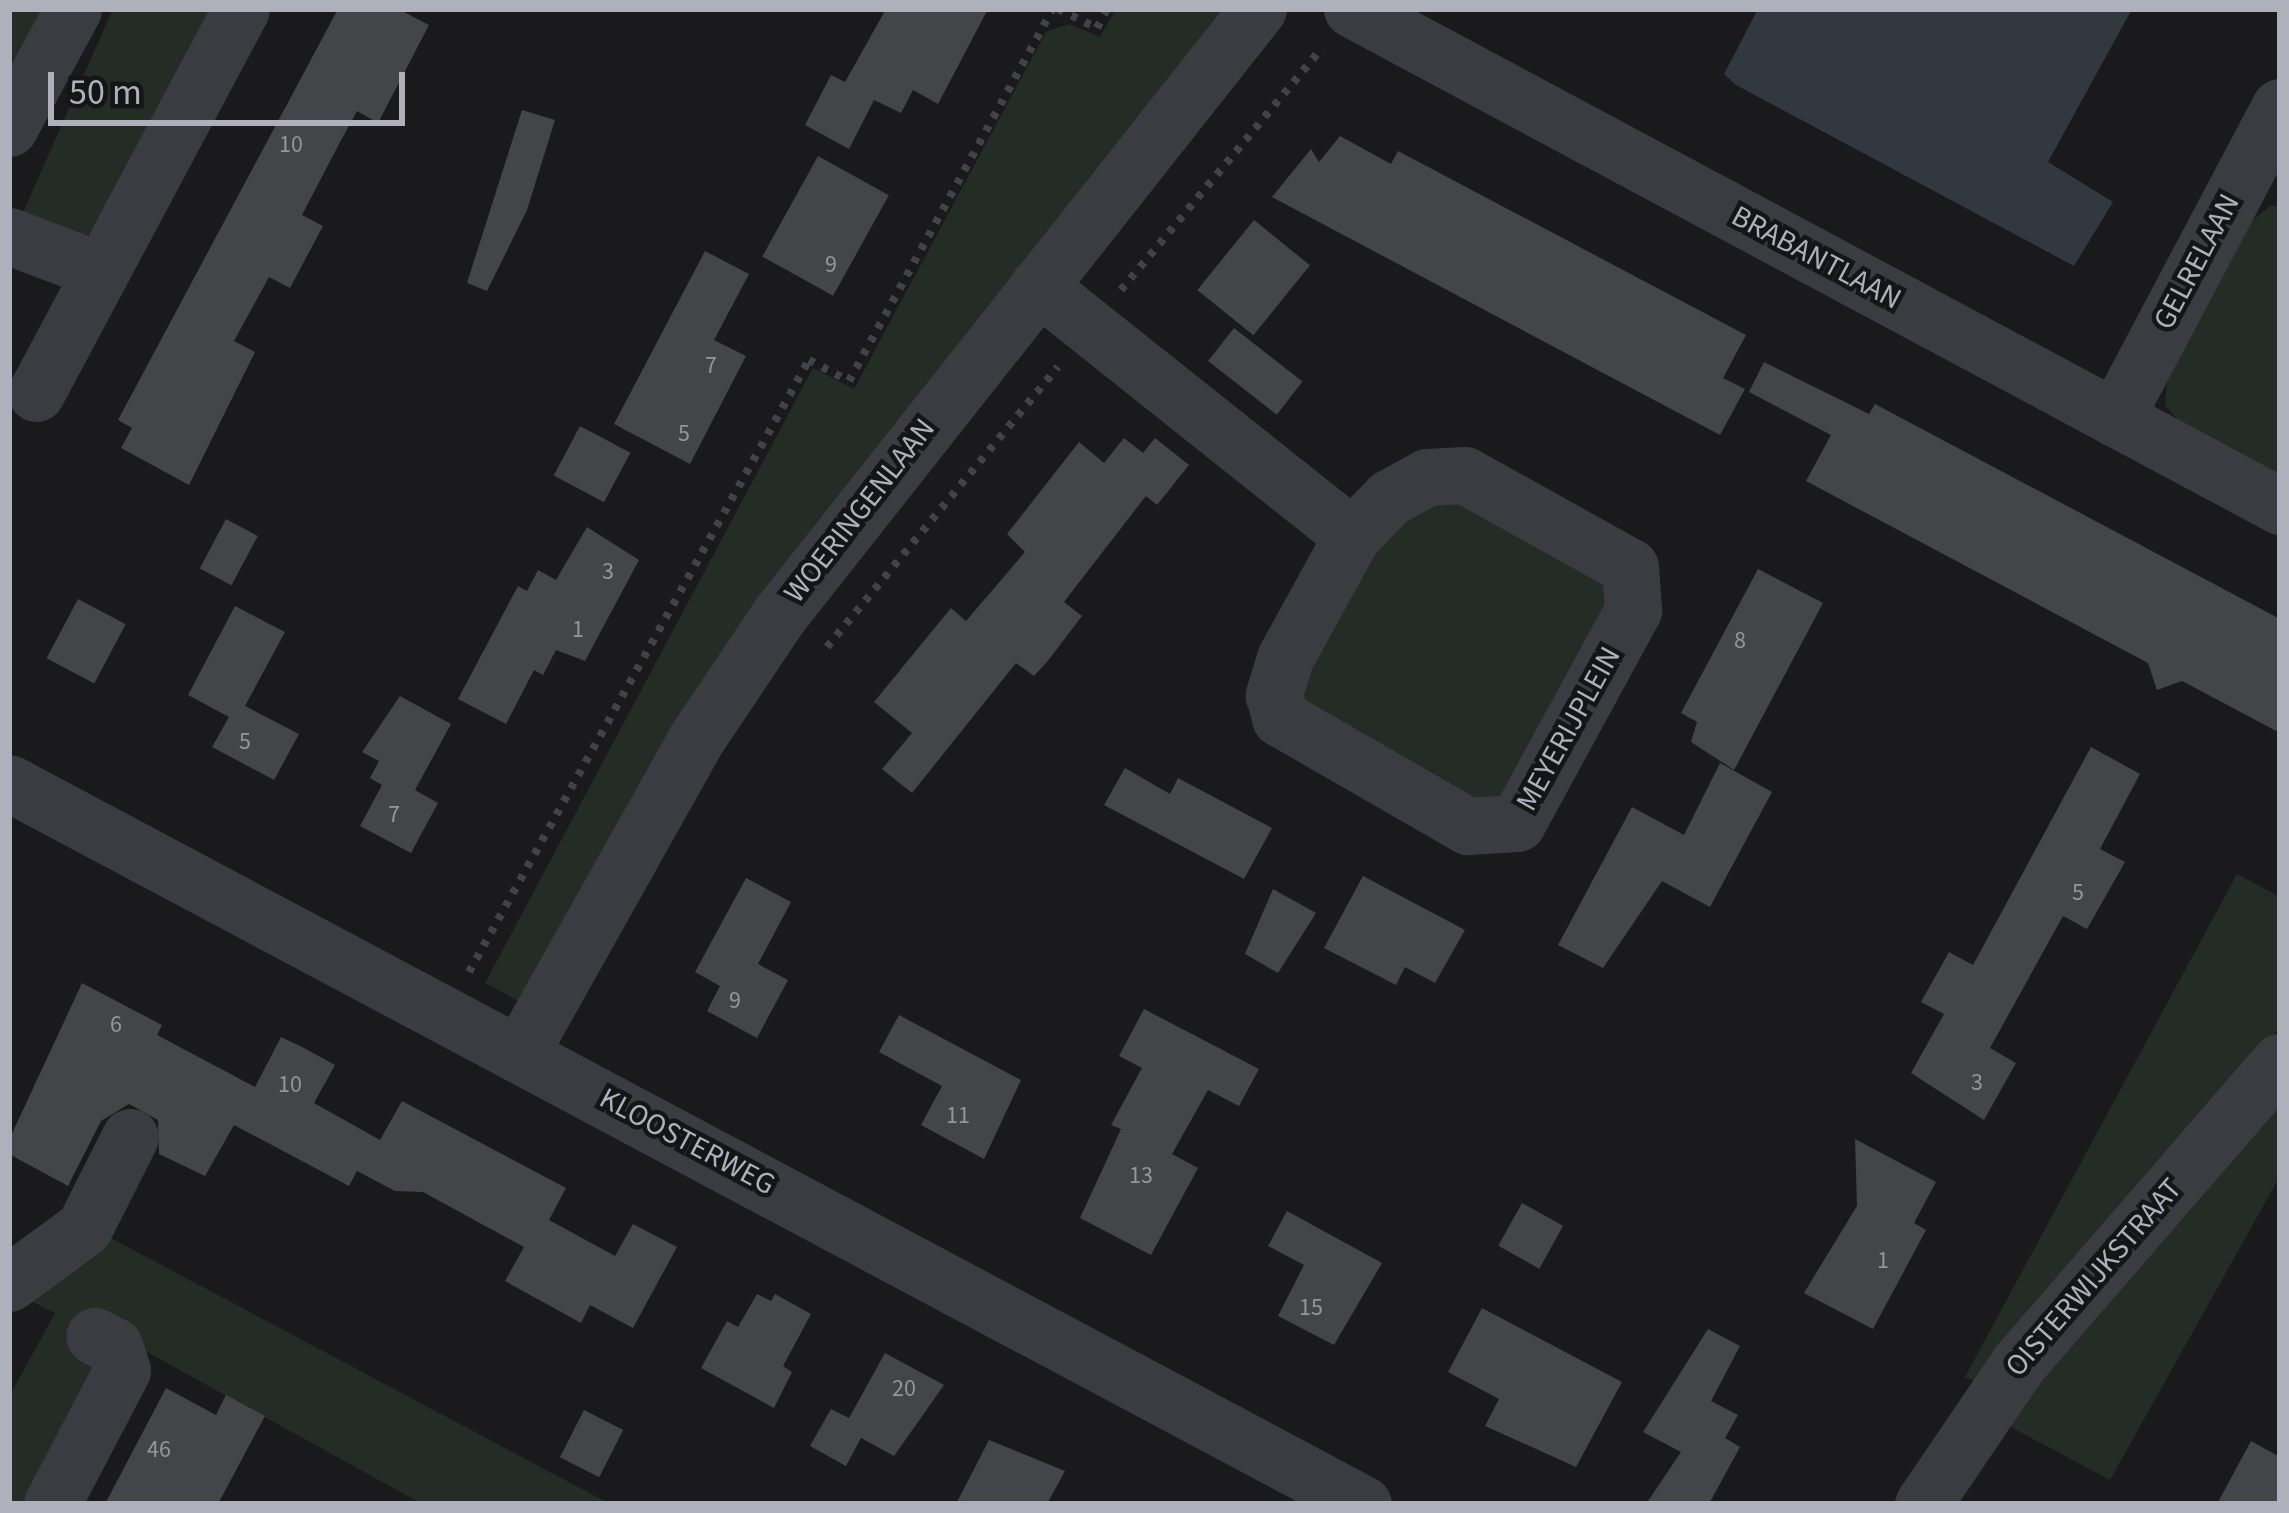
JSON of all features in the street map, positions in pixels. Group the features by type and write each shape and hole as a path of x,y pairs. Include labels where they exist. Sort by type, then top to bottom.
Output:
{"street":[{"path":"9,128 73,9"},
{"path":"36,393 241,9"},
{"name":"WOERINGENLAAN","path":"520,1053 696,740 780,614 1258,9"},
{"name":"BRABANTLAAN","path":"1353,10 2280,506"},
{"name":"GELRELAAN","path":"2115,418 2272,140"},
{"path":"9,236 101,271"},
{"path":"1038,286 1352,536"},
{"name":"MEYERIJPLEIN","path":"1466,475 1630,567 1633,610 1517,823 1468,826 1280,718 1274,695 1285,658 1352,536 1389,498 1427,477 1466,475"},
{"name":"KLOOSTERWEG","path":"9,783 1364,1504"},
{"name":"OISTERWIJKSTRAAT","path":"1923,1504 2018,1364 2280,1062"},
{"path":"11,1273 48,1258 85,1228 130,1137"},
{"path":"52,1504 122,1370 114,1346 94,1336"}],"path":[{"path":"445,1015 809,360 849,381 1055,9 1097,28 1107,9"},
{"path":"816,659 1353,10"}],"shaded area":[{"path":"9,9 42,9 9,72"},
{"path":"113,9 219,9 87,237 21,217"},
{"path":"1116,9 1223,9 521,1002 485,983 813,368 854,389 1046,32 1069,24 1100,37"},
{"path":"1758,9 2132,9 2048,162 2113,202 2074,266 1736,85 1724,74"},
{"path":"2270,206 2280,206 2280,478 2186,429 2165,405 2168,369 2244,227"},
{"path":"1440,494 1590,562 1614,602 1493,808 1306,715 1300,673 1354,570 1410,511"},
{"path":"2237,874 2280,897 2280,1027 1976,1382 1965,1377"},
{"path":"2280,1100 2280,1176 2110,1480 2005,1424"},
{"path":"111,1238 610,1504 422,1504 93,1322 103,1356 37,1500 12,1504 9,1397 55,1313 25,1298"}],"building":[{"path":"338,9 398,9 429,25 378,123 357,111 338,146 302,215 323,226 290,288 269,277 234,341 255,352 189,485 121,448 132,428 118,420"},
{"path":"886,9 988,9 938,104 913,90 901,113 874,100 849,149 805,125 831,75 845,82"},
{"path":"522,110 555,120 527,210 487,291 467,283"},
{"path":"1340,136 1391,164 1398,151 1746,335 1723,378 1745,389 1720,435 1272,197 1311,149 1319,162"},
{"path":"818,156 889,195 833,296 762,257"},
{"path":"1254,220 1310,265 1253,335 1197,290"},
{"path":"705,251 749,274 714,340 746,356 690,464 614,424"},
{"path":"1234,328 1303,382 1277,415 1208,361"},
{"path":"1764,362 1869,414 1875,404 2280,619 2280,733 2182,681 2157,690 2148,663 1806,481 1831,435 1749,392"},
{"path":"580,426 630,453 604,502 554,475"},
{"path":"1124,438 1143,453 1155,438 1189,465 1157,505 1146,496 1064,602 1082,616 1047,662 1034,676 1016,663 912,793 882,769 912,733 874,702 951,608 966,621 1025,552 1007,534 1079,442 1104,463"},
{"path":"226,519 258,536 231,585 200,568"},
{"path":"587,527 639,560 585,661 556,650 543,675 534,670 506,724 458,699 518,586 527,591 538,570 556,580"},
{"path":"1758,569 1823,603 1734,770 1691,742 1697,722 1681,713"},
{"path":"78,599 126,624 94,684 47,658"},
{"path":"235,606 285,632 245,706 299,734 274,780 212,747 229,717 188,695"},
{"path":"400,696 451,724 415,790 438,803 411,853 360,826 382,785 370,778 379,761 362,752"},
{"path":"2091,747 2140,774 2100,849 2125,862 2087,929 2063,916 1990,1048 2016,1063 1984,1120 1911,1073 1944,1014 1921,1002 1949,952 1973,965"},
{"path":"1720,763 1772,792 1710,907 1662,881 1603,968 1558,945 1632,807 1684,835"},
{"path":"1125,768 1170,794 1178,778 1272,828 1244,879 1104,805"},
{"path":"1363,876 1465,930 1435,983 1405,967 1396,985 1324,948"},
{"path":"746,878 791,902 758,964 788,980 757,1038 707,1011 720,986 695,972"},
{"path":"1273,889 1316,913 1278,973 1245,954"},
{"path":"82,983 162,1025 157,1035 255,1087 281,1037 302,1047 335,1065 314,1103 380,1140 402,1101 566,1188 549,1220 615,1256 633,1224 677,1247 633,1328 590,1305 581,1323 505,1281 524,1247 423,1192 395,1191 357,1171 349,1186 234,1125 205,1176 159,1154 158,1120 129,1104 101,1121 68,1186 9,1154 9,1140"},
{"path":"1144,1009 1259,1069 1239,1106 1208,1090 1172,1154 1198,1168 1151,1255 1080,1218 1121,1129 1111,1125 1142,1068 1119,1056"},
{"path":"899,1015 1021,1080 984,1159 921,1125 942,1086 879,1052"},
{"path":"1855,1139 1936,1182 1914,1223 1926,1230 1873,1329 1804,1293 1857,1206"},
{"path":"1522,1203 1563,1226 1539,1269 1498,1246"},
{"path":"1287,1211 1382,1263 1334,1345 1278,1316 1304,1265 1268,1246"},
{"path":"757,1294 771,1301 775,1294 811,1314 783,1366 792,1372 774,1408 701,1368 727,1321 738,1327"},
{"path":"1482,1308 1622,1382 1576,1467 1485,1426 1499,1399 1448,1372"},
{"path":"1708,1329 1740,1346 1711,1401 1738,1415 1725,1438 1740,1447 1709,1504 1646,1504 1681,1452 1643,1432"},
{"path":"885,1353 944,1385 894,1456 861,1438 846,1466 810,1446 831,1409 849,1418"},
{"path":"166,1388 216,1415 226,1395 265,1416 218,1504 105,1504"},
{"path":"584,1410 623,1430 599,1477 560,1457"},
{"path":"989,1440 1065,1471 1047,1504 956,1504"},
{"path":"2251,1441 2280,1457 2280,1504 2217,1504"}]}
